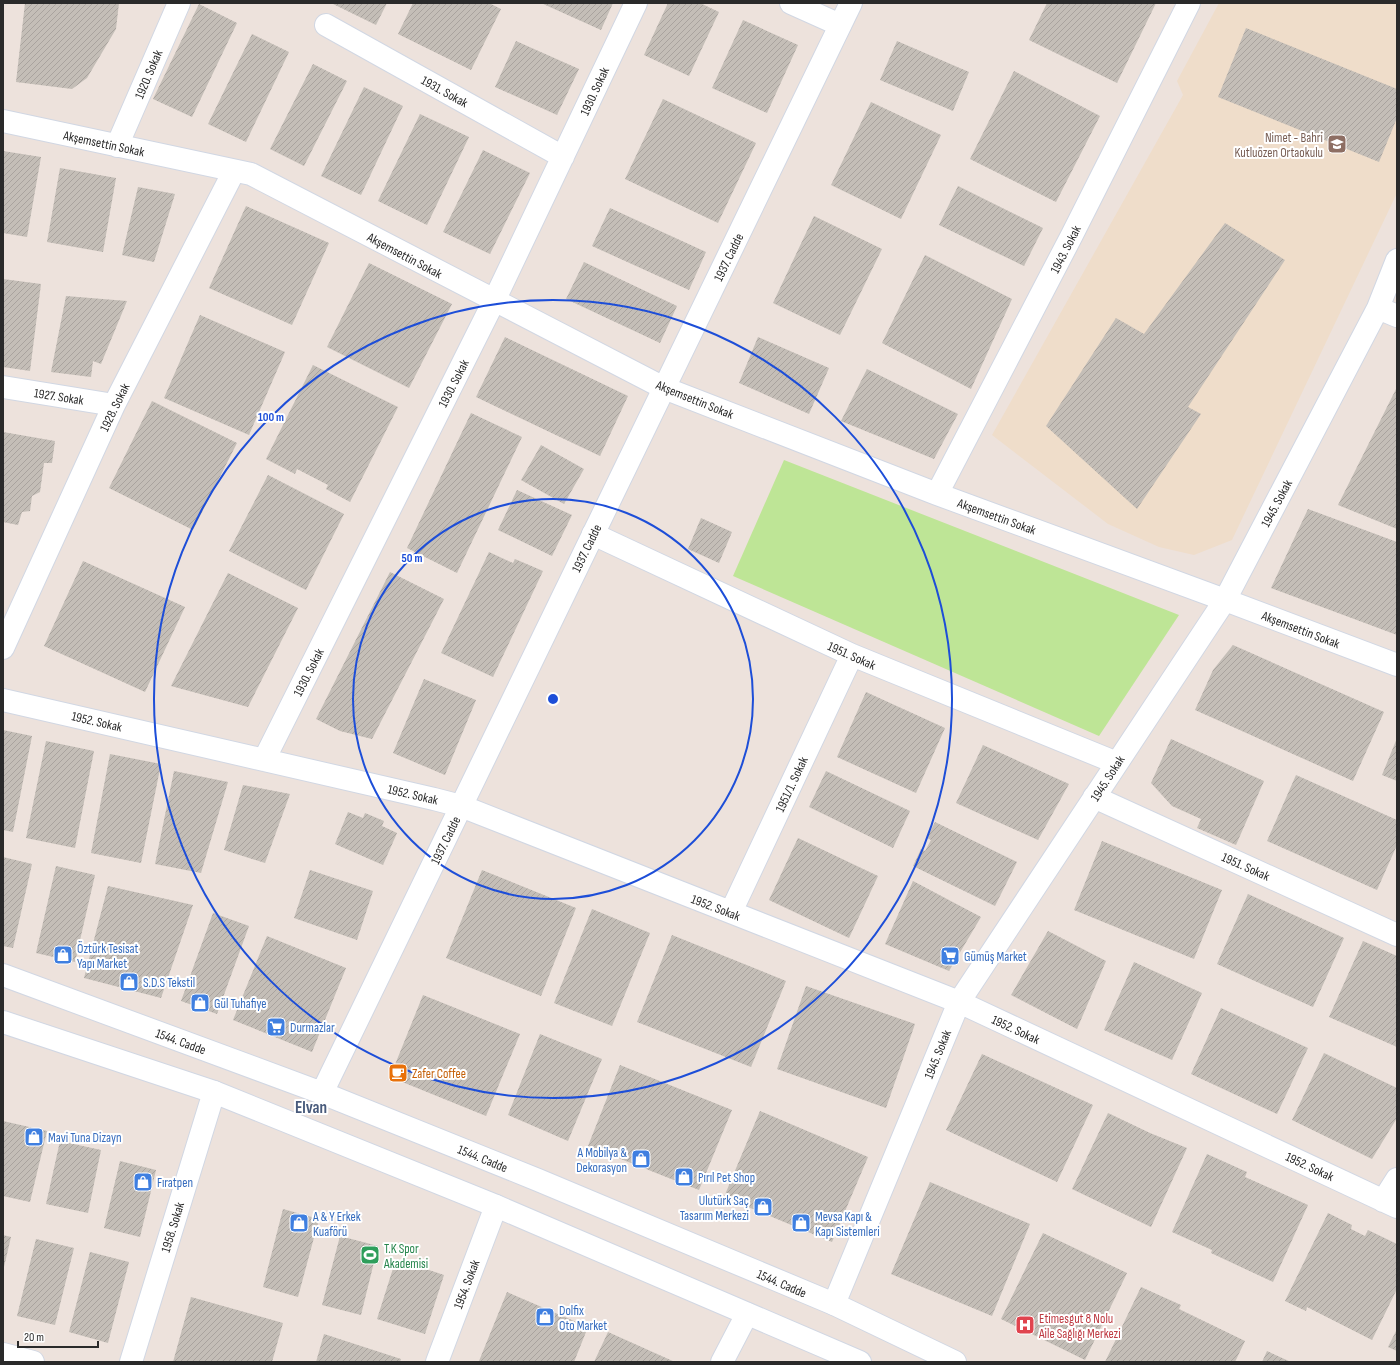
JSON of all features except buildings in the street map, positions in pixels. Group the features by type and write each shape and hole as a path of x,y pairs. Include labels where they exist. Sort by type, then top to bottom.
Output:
{"street":[{"name":"1920. Sokak","path":"117,146 179,3"},
{"name":"1930. Sokak","path":"264,760 494,302 636,3"},
{"path":"791,3 840,25"},
{"name":"1937. Cadde","path":"322,1093 851,3"},
{"name":"1943. Sokak","path":"937,494 1072,235 1189,3"},
{"name":"1931. Sokak","path":"326,25 563,157"},
{"name":"Akşemsettin Sokak","path":"3,121 251,174 494,302 664,388 937,494 1397,665"},
{"name":"1928. Sokak","path":"3,648 114,405 234,170"},
{"name":"1945. Sokak","path":"834,1304 959,1002 1225,600 1387,312 1397,260"},
{"name":"1927. Sokak","path":"3,387 114,405"},
{"name":"1951. Sokak","path":"593,534 852,655 1117,763"},
{"name":"1951/1. Sokak","path":"731,912 852,655"},
{"name":"1952. Sokak","path":"3,700 461,806 959,1002 1390,1204"},
{"name":"1951. Sokak","path":"1094,797 1397,935"},
{"name":"1544. Cadde","path":"3,975 322,1093 538,1180 834,1304 955,1362"},
{"path":"3,1022 214,1092 496,1206 860,1362"},
{"name":"1958. Sokak","path":"131,1362 214,1092"},
{"path":"1390,1204 1397,1179"},
{"name":"1954. Sokak","path":"437,1362 496,1206"},
{"path":"722,1362 747,1314"},
{"path":"3,1354 33,1362"}],"shaded area":[{"path":"1219,3 1397,3 1397,193 1232,540 1194,555 1159,547 1108,524 992,435 1183,95 1177,81"}],"green space":[{"path":"784,460 1179,615 1099,736 733,576"}],"place":[{"name":"Nimet - Bahri Kutluözen Ortaokulu","path":"1337,144"},
{"name":"Öztürk Tesisat Yapı Market","path":"63,955"},
{"name":"Gümüş Market","path":"950,956"},
{"name":"S.D.S Tekstil","path":"129,982"},
{"name":"Gül Tuhafiye","path":"200,1003"},
{"name":"Durmazlar","path":"276,1027"},
{"name":"Zafer Coffee","path":"398,1073"},
{"name":"Mavi Tuna Dizayn","path":"34,1137"},
{"name":"A Mobilya & Dekorasyon","path":"641,1159"},
{"name":"Pırıl Pet Shop","path":"684,1177"},
{"name":"Fıratpen","path":"143,1182"},
{"name":"Ulutürk Saç Tasarım Merkezi","path":"763,1207"},
{"name":"A & Y Erkek Kuaförü","path":"299,1223"},
{"name":"Mevsa Kapı & Kapı Sistemleri","path":"801,1223"},
{"name":"T.K Spor Akademisi","path":"370,1255"},
{"name":"Dolfix Oto Market","path":"545,1317"},
{"name":"Etimesgut 8 Nolu Aile Sağlığı Merkezi","path":"1025,1325"}],"district":[{"name":"Elvan","path":"311,1107"}]}
